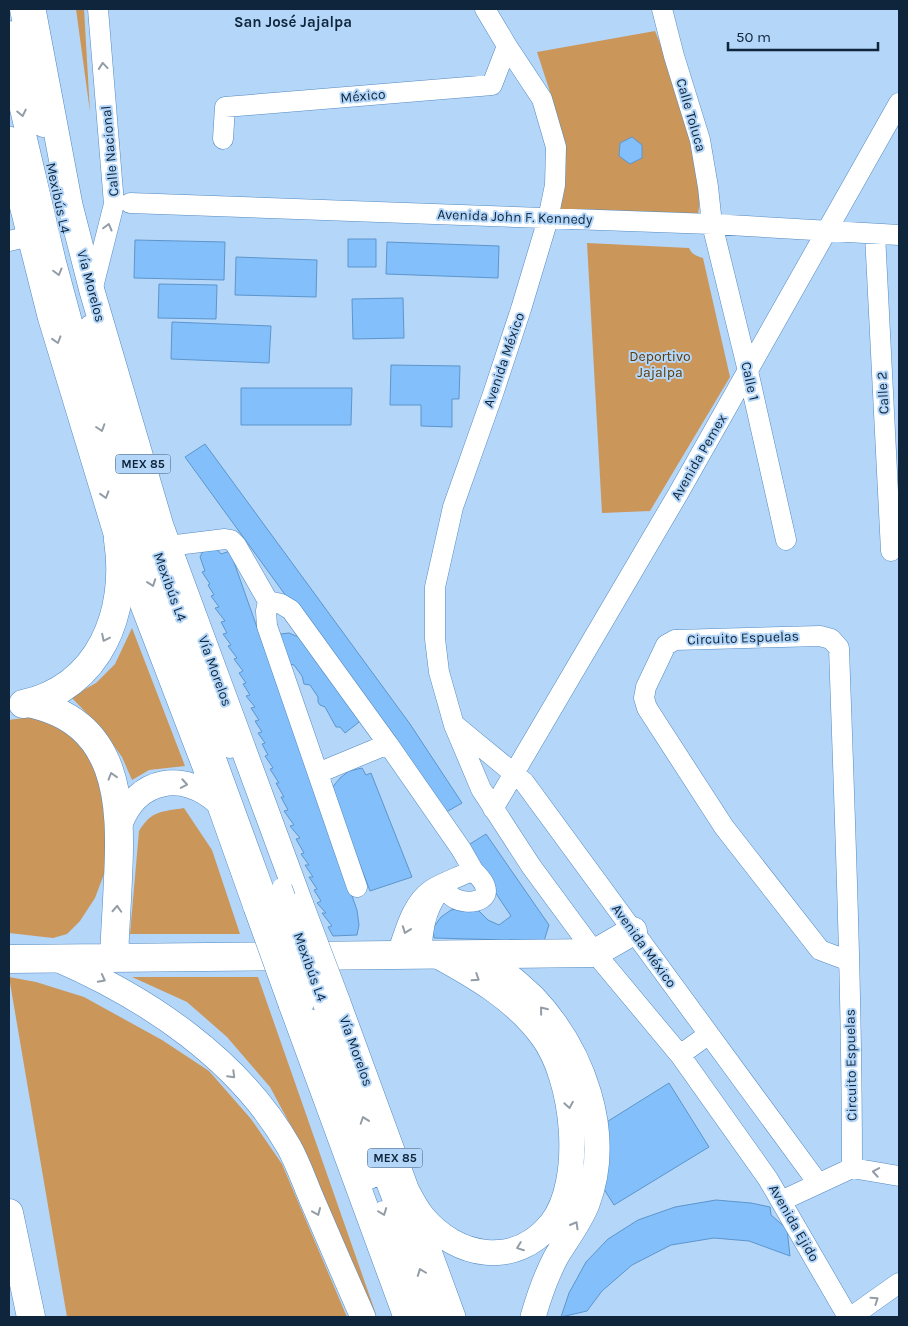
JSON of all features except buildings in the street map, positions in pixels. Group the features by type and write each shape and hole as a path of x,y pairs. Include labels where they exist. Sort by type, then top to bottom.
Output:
{"highway":[{"path":"18,704 53,695 80,675 92,662 109,632 119,599 121,560 118,540"},
{"path":"18,704 55,710 66,716 88,735 107,762 118,800 120,824 114,958"},
{"path":"9,959 595,953 633,930"},
{"path":"9,1213 31,1317"}],"main road":[{"name":"Vía Morelos","path":"33,9 70,205 92,291 168,546 301,905 313,1002 406,1317"},
{"name":"Vía Morelos","path":"9,139 21,231 50,316 118,540 219,804 268,896 313,1002 407,1191 453,1317"},
{"path":"9,185 21,231"},
{"path":"120,824 129,805 136,797 155,786 166,783 190,784 201,789 219,804"},
{"path":"407,1191 423,1217 445,1238 478,1252 504,1252 529,1243 552,1223 564,1196 572,1151 569,1105 564,1081 555,1057 543,1036 526,1018 490,987 417,954"},
{"path":"479,954 516,982 533,998 551,1020 576,1063 592,1102 595,1120 597,1158 595,1174 586,1206 549,1271 534,1317"},
{"path":"57,960 102,980 161,1014 216,1059 260,1106 280,1132 298,1166 363,1317"}],"street":[{"name":"Mexibús L4","path":"20,9 62,220 102,372 148,527 268,896"},
{"name":"Calle Nacional","path":"92,291 114,204 98,9"},
{"name":"Avenida México","path":"485,9 542,99 556,147 555,185 548,219 496,385 453,507 435,588 435,639 439,672 454,725 481,789 493,809 530,866 595,953 680,1055 735,1132"},
{"name":"Calle Toluca","path":"662,9 674,56 700,140 712,224"},
{"name":"Mexibús L4","path":"9,31 20,109 51,243 99,422 143,559 268,896"},
{"name":"México","path":"223,140 225,107 492,85 507,46"},
{"name":"Avenida Pemex","path":"493,809 678,494 899,103"},
{"name":"Avenida John F. Kennedy","path":"130,203 712,224 899,235"},
{"name":"Calle 1","path":"712,224 748,371 786,540"},
{"name":"Calle 2","path":"875,234 893,454 891,551"},
{"path":"168,546 225,539 231,540 236,545 268,600 266,612 267,626 357,887"},
{"path":"268,600 281,604 291,610 376,725 486,887 486,894 478,901 458,900 452,897 442,885"},
{"name":"Circuito Espuelas","path":"849,961 820,950 724,826 647,708 644,698 646,687 666,646 675,640 820,636 831,639 839,648 849,961 852,1168"},
{"name":"Avenida México","path":"454,725 524,782 818,1184"},
{"path":"318,773 388,744"},
{"path":"417,954 411,914 425,895 433,888 473,870"},
{"name":"Mexibús L4","path":"313,1002 421,1317"},
{"name":"Mexibús L4","path":"313,1002 377,1159 438,1317"},
{"path":"680,1055 709,1034"},
{"name":"Avenida Ejido","path":"735,1132 768,1178 850,1317"},
{"path":"781,1201 852,1168 899,1176"},
{"path":"850,1317 899,1283"}],"green space":[{"path":"76,9 84,9 90,112"},
{"path":"655,31 674,77 689,127 701,189 698,216 559,212 564,193 565,149 552,98 537,52"},
{"name":"Deportivo Jajalpa","path":"587,243 689,248 693,254 703,258 730,377 650,511 602,513"},
{"path":"132,628 185,766 149,770 132,780 122,757 101,728 71,697 96,683 115,664"},
{"path":"38,716 53,723 76,740 97,770 109,806 110,858 95,898 80,921 67,934 53,938 9,933 9,720"},
{"path":"184,808 212,850 240,934 130,934 139,831 148,819 158,813"},
{"path":"9,977 36,982 84,997 162,1040 209,1071 251,1119 282,1164 347,1317 67,1317"},
{"path":"132,977 258,977 377,1317 291,1126 270,1087 227,1037 187,1002"}],"district":[{"name":"San José Jajalpa","path":"293,22"}]}
